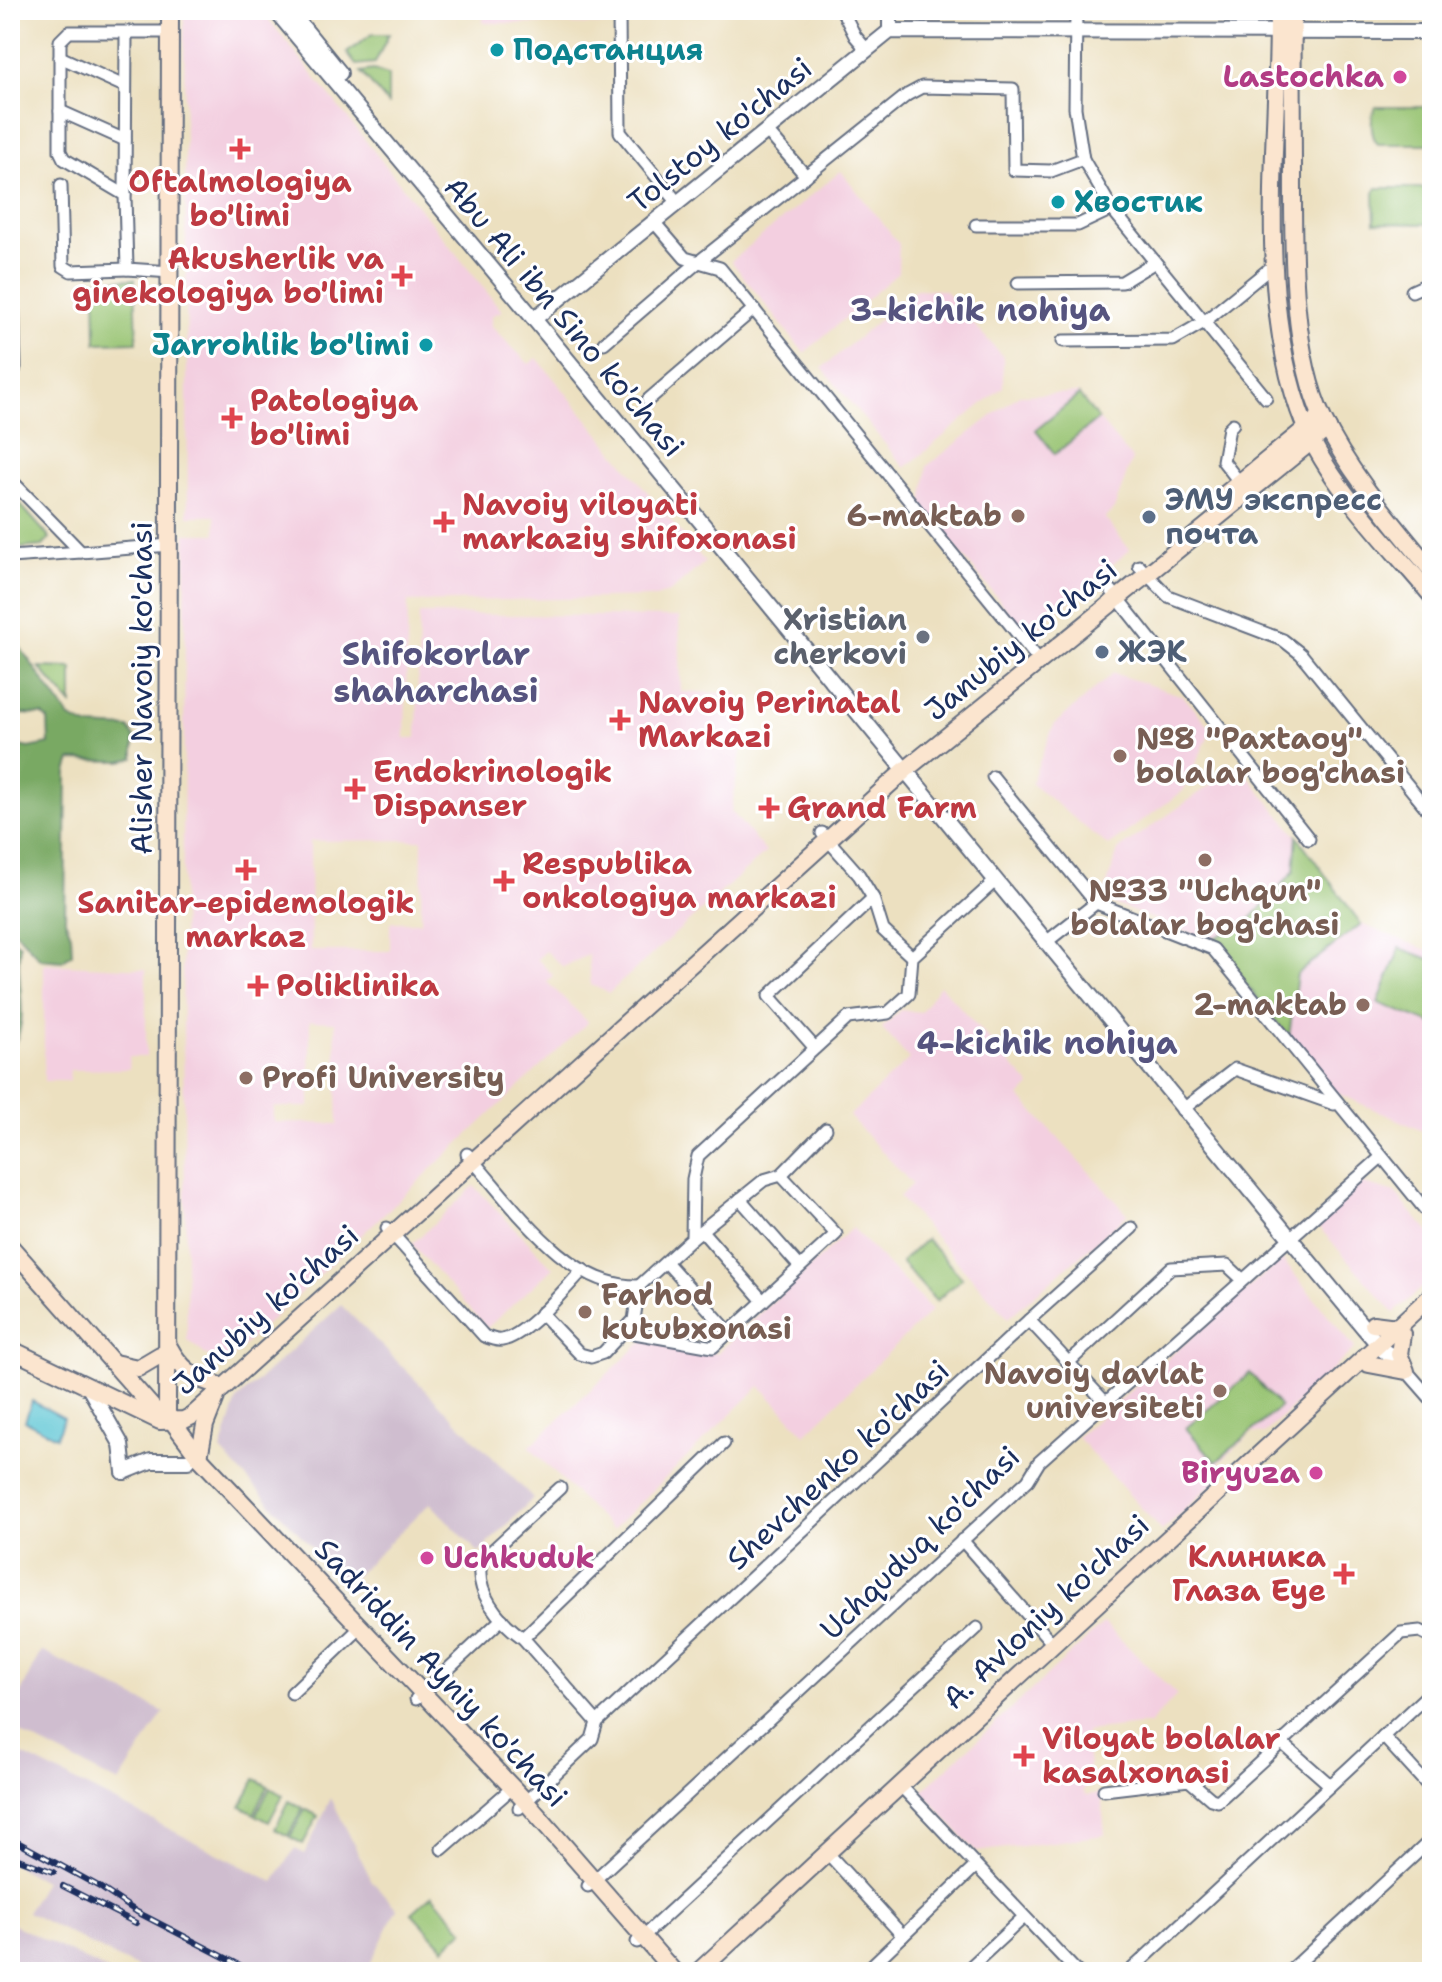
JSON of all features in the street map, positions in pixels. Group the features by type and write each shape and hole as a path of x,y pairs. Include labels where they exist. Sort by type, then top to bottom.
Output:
{"main road":[{"name":"Alisher Navoiy ko'chasi","path":"160,10 165,32 166,272 164,1350 161,1415"},
{"name":"Alisher Navoiy ko'chasi","path":"165,32 170,10"},
{"path":"1278,10 1286,31 1293,266 1300,331 1325,422 1376,502 1432,571"},
{"path":"1293,10 1286,31 1274,265 1280,328 1309,433 1343,487 1432,596"},
{"name":"Janubiy ko'chasi","path":"161,1415 192,1405 217,1387 904,765 1111,590 1142,570 1240,483 1325,422"},
{"name":"Janubiy ko'chasi","path":"904,765 1309,433"},
{"name":"Sadriddin Ayniy ko'chasi","path":"10,1246 161,1415 194,1459 509,1791 667,1968"},
{"name":"A. Avloniy ko'chasi","path":"1388,1342 1432,1295"},
{"name":"A. Avloniy ko'chasi","path":"710,1970 1053,1644 1366,1361 1432,1307"},
{"path":"1366,1361 1388,1342"},
{"path":"10,1349 91,1391 161,1415"},
{"path":"114,1363 138,1368 164,1350 190,1373 217,1387 194,1459"},
{"name":"A. Avloniy ko'chasi","path":"710,1970 1366,1361"},
{"path":"667,1968 710,1970"}],"street":[{"path":"10,33 13,10"},
{"name":"Abu Ali ibn Sino ko'chasi","path":"275,10 537,317"},
{"name":"Abu Ali ibn Sino ko'chasi","path":"289,10 1186,1108 1292,1236 1388,1342 1432,1400"},
{"path":"619,10 620,132 678,203"},
{"path":"842,10 867,50"},
{"path":"890,10 890,31 1432,32"},
{"path":"1076,10 1075,108 1083,159 1112,209 1266,398"},
{"name":"Tolstoy ko'chasi","path":"537,317 890,31"},
{"path":"125,195 64,159 60,151 60,41 69,32 165,32"},
{"path":"126,33 127,269"},
{"path":"60,57 124,86"},
{"path":"604,343 697,263 907,95 922,87 1013,89 1014,170 1051,171 1083,159"},
{"path":"60,111 125,140"},
{"path":"767,131 806,176"},
{"path":"10,172 15,367 10,387"},
{"path":"61,185 63,266 71,271 127,269 166,272"},
{"path":"976,225 1078,225 1112,209"},
{"path":"654,222 685,258 720,268 1034,654"},
{"path":"1018,283 1122,282 1155,262"},
{"path":"1063,341 1173,340 1204,322 1274,265"},
{"path":"1412,291 1432,282"},
{"path":"648,400 754,309"},
{"path":"1233,424 1229,428 1223,461 1240,483"},
{"path":"10,479 81,552"},
{"path":"10,557 166,545"},
{"path":"1142,570 1168,596 1283,640 1301,654 1432,815"},
{"path":"1111,590 1309,839"},
{"name":"Abu Ali ibn Sino ko'chasi","path":"904,765 994,882 1048,940"},
{"path":"993,777 1096,903 1213,949 1380,1158 1432,1218"},
{"path":"825,837 859,875 873,898 883,930 912,957"},
{"path":"763,1301 697,1235 693,1179 698,1156 848,1018 888,1013 909,994 912,957 994,882"},
{"path":"815,1048 769,996 873,898"},
{"path":"1048,940 1096,903"},
{"path":"1186,1108 1235,1069 1337,1105"},
{"path":"541,1313 580,1354 591,1357 603,1353 634,1320 639,1286 764,1180 781,1175 826,1129"},
{"path":"470,1157 554,1249 583,1270 624,1286 639,1286"},
{"name":"Uchquduq ko'chasi","path":"592,1883 962,1540 1105,1402 1380,1158"},
{"path":"623,1331 713,1347 836,1234 781,1175"},
{"path":"740,1199 800,1267"},
{"name":"Shevchenko ko'chasi","path":"522,1805 592,1739 597,1722 1132,1228"},
{"path":"390,1231 484,1336 500,1341 515,1335 541,1313 583,1270"},
{"path":"666,1262 729,1332"},
{"path":"1069,1362 1171,1268 1227,1265 1242,1279"},
{"path":"1029,1320 1105,1402"},
{"path":"91,1391 121,1444 124,1472 151,1461 194,1459"},
{"path":"523,1638 724,1443"},
{"path":"560,1488 482,1560 479,1567 488,1603 597,1722"},
{"path":"962,1540 1053,1644"},
{"path":"419,1696 502,1619"},
{"path":"640,1939 977,1628"},
{"path":"292,1693 357,1630"},
{"path":"1104,1790 1189,1780 1211,1799 1218,1801 1401,1633 1420,1631 1432,1637"},
{"path":"1129,1972 1432,1691"},
{"path":"1383,1736 1432,1790"},
{"path":"1281,1742 1330,1785"},
{"path":"903,1788 1077,1972"},
{"path":"442,1849 509,1791"},
{"path":"1289,1972 1432,1839"},
{"path":"833,1859 903,1936"},
{"path":"865,1972 976,1866"},
{"path":"965,1972 1024,1917"}],"shaded area":[{"path":"184,10 261,10 502,311 491,316 491,326 529,364 537,358 705,562 670,592 656,597 408,602 405,738 417,738 419,614 679,617 681,692 738,693 738,708 747,717 731,811 766,852 609,993 591,985 588,955 563,967 546,951 537,959 553,975 547,982 588,1022 221,1367 187,1340 182,951 186,534 216,534 215,516 188,516","holes":["422,840 421,922 390,922 390,951 311,951 310,841","310,1021 335,1022 338,1124 274,1122 274,1107 310,1107"]},
{"path":"484,10 610,10 610,25 483,23"},
{"path":"841,171 899,244 898,273 804,353 731,261"},
{"path":"916,289 944,290 1003,357 1003,387 905,468 822,368"},
{"name":"6-maktab","path":"1077,393 1132,459 1114,509 1105,518 1130,550 1028,635 922,507 927,466 1019,395"},
{"name":"№8 \"Paxtaoy\" bolalar bog'chasi","path":"1113,673 1183,696 1212,729 1183,791 1108,846 1031,783 1054,725"},
{"name":"№33 \"Uchqun\" bolalar bog'chasi","path":"1239,765 1297,836 1294,870 1248,922 1210,940 1102,900 1118,850"},
{"name":"2-maktab","path":"1361,924 1432,952 1432,1135 1332,1091 1289,1037 1297,974"},
{"path":"44,964 146,969 146,1057 129,1057 129,1069 70,1070 69,1081 44,1081"},
{"path":"940,985 1031,1086 1020,1097 1128,1214 1008,1318 899,1197 912,1184 849,1116 909,1059 882,1028 900,1010 921,1012"},
{"path":"1361,1183 1395,1193 1432,1236 1432,1279 1394,1313 1317,1225"},
{"path":"474,1186 553,1268 487,1328 412,1244"},
{"path":"852,1228 932,1310 805,1434 760,1386 612,1530 529,1447 644,1340 717,1353"},
{"name":"Navoiy davlat universiteti","path":"1282,1259 1355,1348 1264,1434 1252,1433 1219,1463 1226,1471 1162,1531 1077,1437"},
{"path":"341,1305 533,1498 479,1553 430,1503 347,1584 221,1451 237,1400"},
{"name":"Viloyat bolalar kasalxonasi","path":"1104,1623 1177,1695 1150,1724 1086,1731 1090,1782 1083,1791 1087,1795 1101,1793 1105,1835 976,1852 922,1791"},
{"path":"41,1651 164,1712 119,1783 10,1728 10,1715"},
{"path":"23,1755 274,1882 295,1849 305,1854 331,1798 372,1881 397,1909 366,1972 145,1972 27,1912 44,1881 10,1863 10,1780"},
{"path":"10,1923 61,1948 110,1972 10,1972"}],"green space":[{"path":"372,34 389,34 375,63 356,65 347,53"},
{"path":"373,70 388,75 388,104 361,72"},
{"path":"1376,107 1432,107 1432,144 1378,144 1372,126"},
{"path":"1377,188 1432,188 1432,224 1375,223 1374,192"},
{"path":"135,279 137,342 96,343 95,280"},
{"path":"1079,395 1098,419 1055,454 1036,430"},
{"path":"10,493 50,538 43,546 10,549"},
{"path":"10,633 70,718 87,726 129,728 134,737 134,758 121,761 71,760 67,772 65,920 71,934 72,954 62,961 40,959 10,925 10,744 29,748 49,744 48,720 43,715 21,714 10,699"},
{"path":"39,667 72,668 72,705"},
{"path":"1297,836 1361,924 1297,974 1289,1037 1210,940 1248,922 1294,871"},
{"path":"10,938 20,945 22,1014 17,1039 10,1051"},
{"path":"1400,948 1432,960 1432,1024 1378,1003"},
{"path":"926,1239 962,1278 936,1301 901,1262"},
{"path":"1250,1373 1280,1407 1216,1462 1186,1428"},
{"path":"255,1779 268,1786 254,1814 241,1807"},
{"path":"270,1788 283,1795 269,1822 256,1815"},
{"path":"289,1801 303,1808 288,1836 275,1829"},
{"path":"305,1809 318,1816 303,1844 290,1837"},
{"path":"432,1895 464,1930 444,1948 412,1913"}],"water":[{"path":"32,1401 64,1418 56,1437 25,1421"}],"railway":[{"path":"10,1838 98,1886 137,1912 253,1972"},
{"path":"10,1856 54,1872"},
{"path":"63,1886 136,1923"}],"place":[{"name":"Подстанция","path":"497,50"},
{"name":"Lastochka","path":"1400,77"},
{"name":"Oftalmologiya bo'limi","path":"240,149"},
{"name":"Хвостик","path":"1058,202"},
{"name":"Akusherlik va ginekologiya bo'limi","path":"402,276"},
{"name":"Jarrohlik bo'limi","path":"426,345"},
{"name":"Patologiya bo'limi","path":"232,418"},
{"name":"6-maktab","path":"1018,516"},
{"name":"ЭМУ экспресс почта","path":"1149,517"},
{"name":"Navoiy viloyati markaziy shifoxonasi","path":"444,522"},
{"name":"Xristian cherkovi","path":"923,637"},
{"name":"ЖЭК","path":"1102,652"},
{"name":"Navoiy Perinatal Markazi","path":"620,720"},
{"name":"№8 \"Paxtaoy\" bolalar bog'chasi","path":"1120,756"},
{"name":"Endokrinologik Dispanser","path":"355,789"},
{"name":"Grand Farm","path":"769,808"},
{"name":"№33 \"Uchqun\" bolalar bog'chasi","path":"1205,860"},
{"name":"Sanitar-epidemologik markaz","path":"246,870"},
{"name":"Respublika onkologiya markazi","path":"504,881"},
{"name":"Poliklinika","path":"258,986"},
{"name":"2-maktab","path":"1363,1005"},
{"name":"Profi University","path":"246,1078"},
{"name":"Farhod kutubxonasi","path":"585,1312"},
{"name":"Navoiy davlat universiteti","path":"1220,1391"},
{"name":"Biryuza","path":"1316,1473"},
{"name":"Uchkuduk","path":"427,1558"},
{"name":"Клиника Глаза Eye","path":"1344,1574"},
{"name":"Viloyat bolalar kasalxonasi","path":"1024,1756"}],"district":[{"name":"3-kichik nohiya","path":"980,310"},
{"name":"Shifokorlar shaharchasi","path":"436,672"},
{"name":"4-kichik nohiya","path":"1047,1043"}]}
